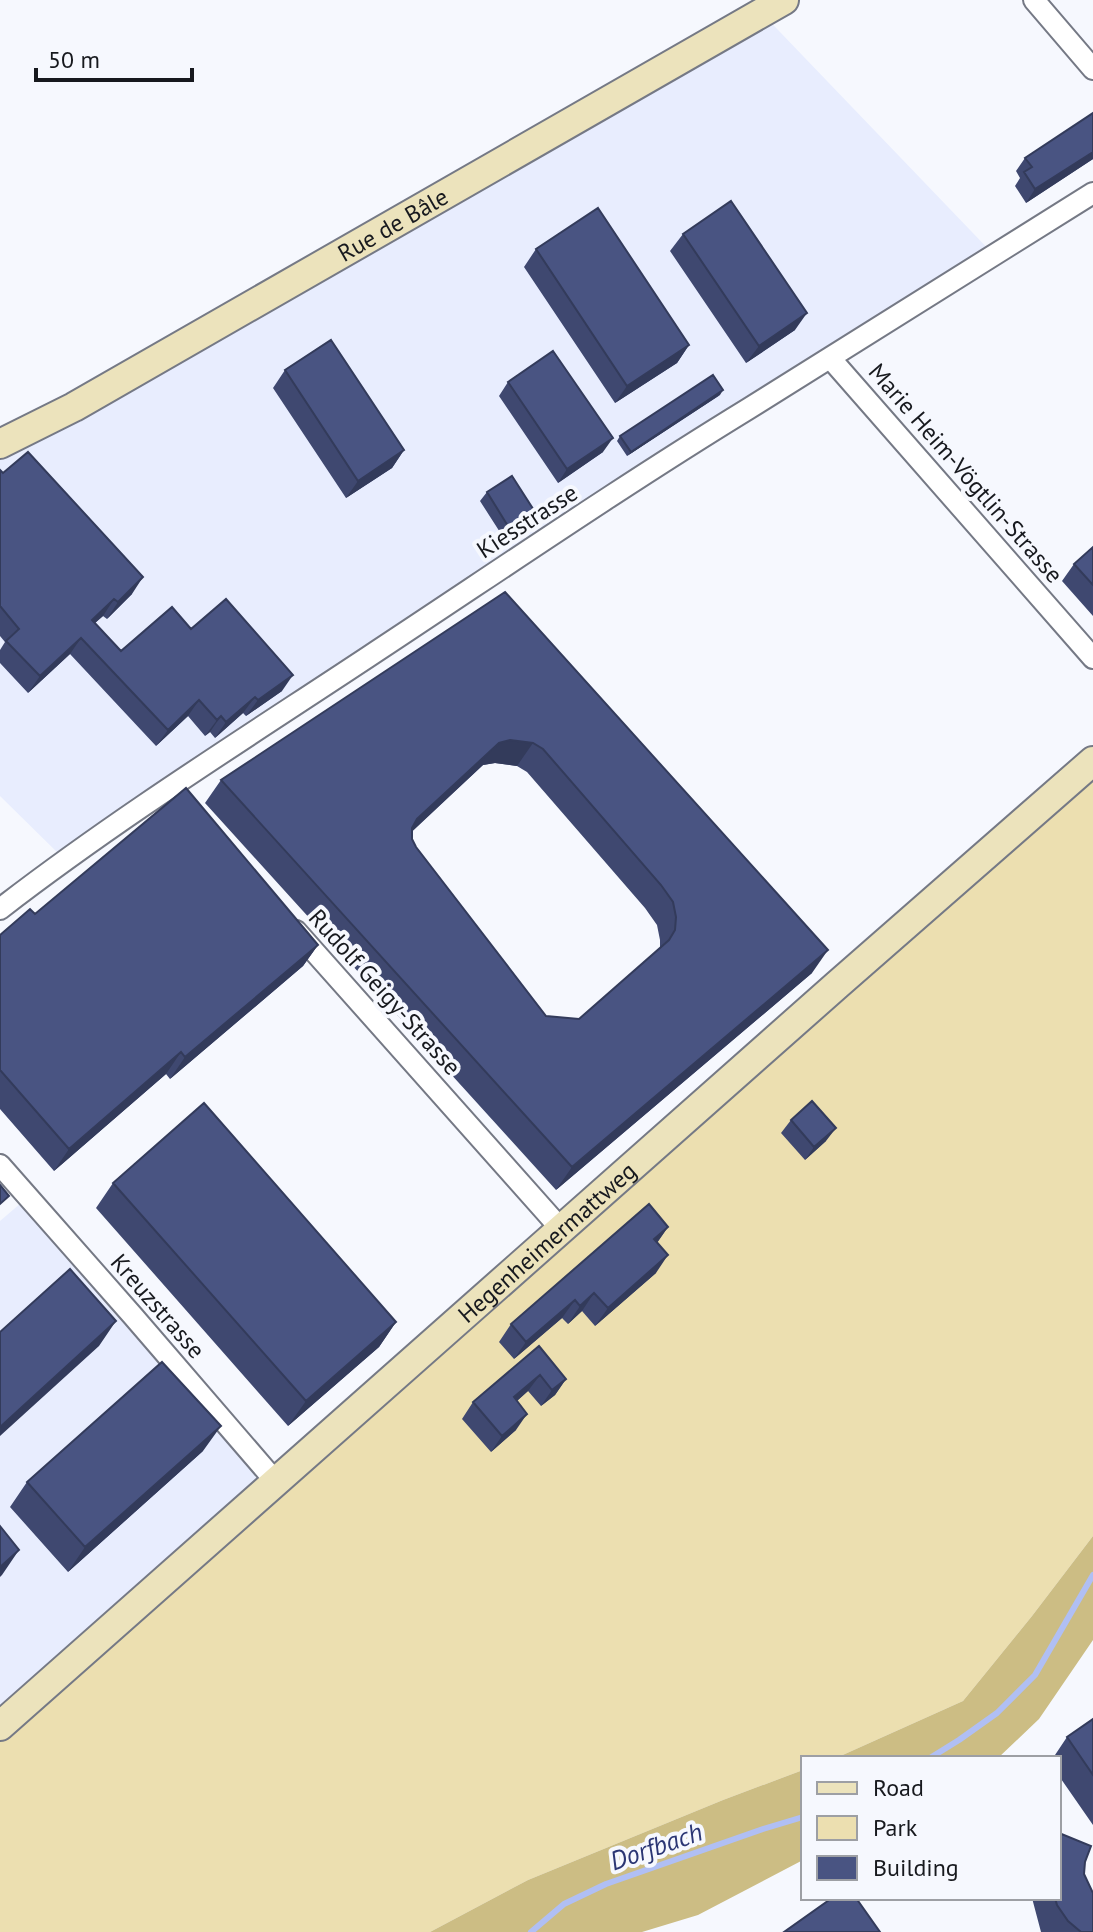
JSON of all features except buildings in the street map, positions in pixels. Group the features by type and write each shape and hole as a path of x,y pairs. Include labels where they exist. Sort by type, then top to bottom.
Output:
{"street":[{"name":"Rue de Bâle","path":"0,444 88,399 784,0"},
{"path":"1034,0 1093,69"},
{"name":"Kiesstrasse","path":"0,909 64,859 174,794 621,491 1093,193"},
{"name":"Marie Heim-Vögtlin-Strasse","path":"831,359 1093,658"},
{"name":"Hegenheimermattweg","path":"0,1726 1093,761"},
{"name":"Rudolf Geigy-Strasse","path":"286,919 561,1229"},
{"name":"Kreuzstrasse","path":"0,1165 276,1482"}],"shaded area":[{"path":"755,6 995,256 64,859 0,796 0,436"},
{"path":"28,1197 276,1482 0,1726 0,1221"},
{"path":"1093,1536 1093,1640 1039,1719 1000,1756 840,1756 963,1701"},
{"path":"801,1771 801,1861 698,1915 642,1932 430,1932 528,1880"}],"green space":[{"path":"1093,761 1093,1536 963,1701 840,1756 801,1756 801,1771 528,1880 430,1932 0,1932 0,1726"}],"waterway":[{"name":"Dorfbach","path":"933,1756 997,1713 1035,1675 1093,1575"},
{"name":"Dorfbach","path":"531,1932 564,1904 606,1884 801,1818"}]}
